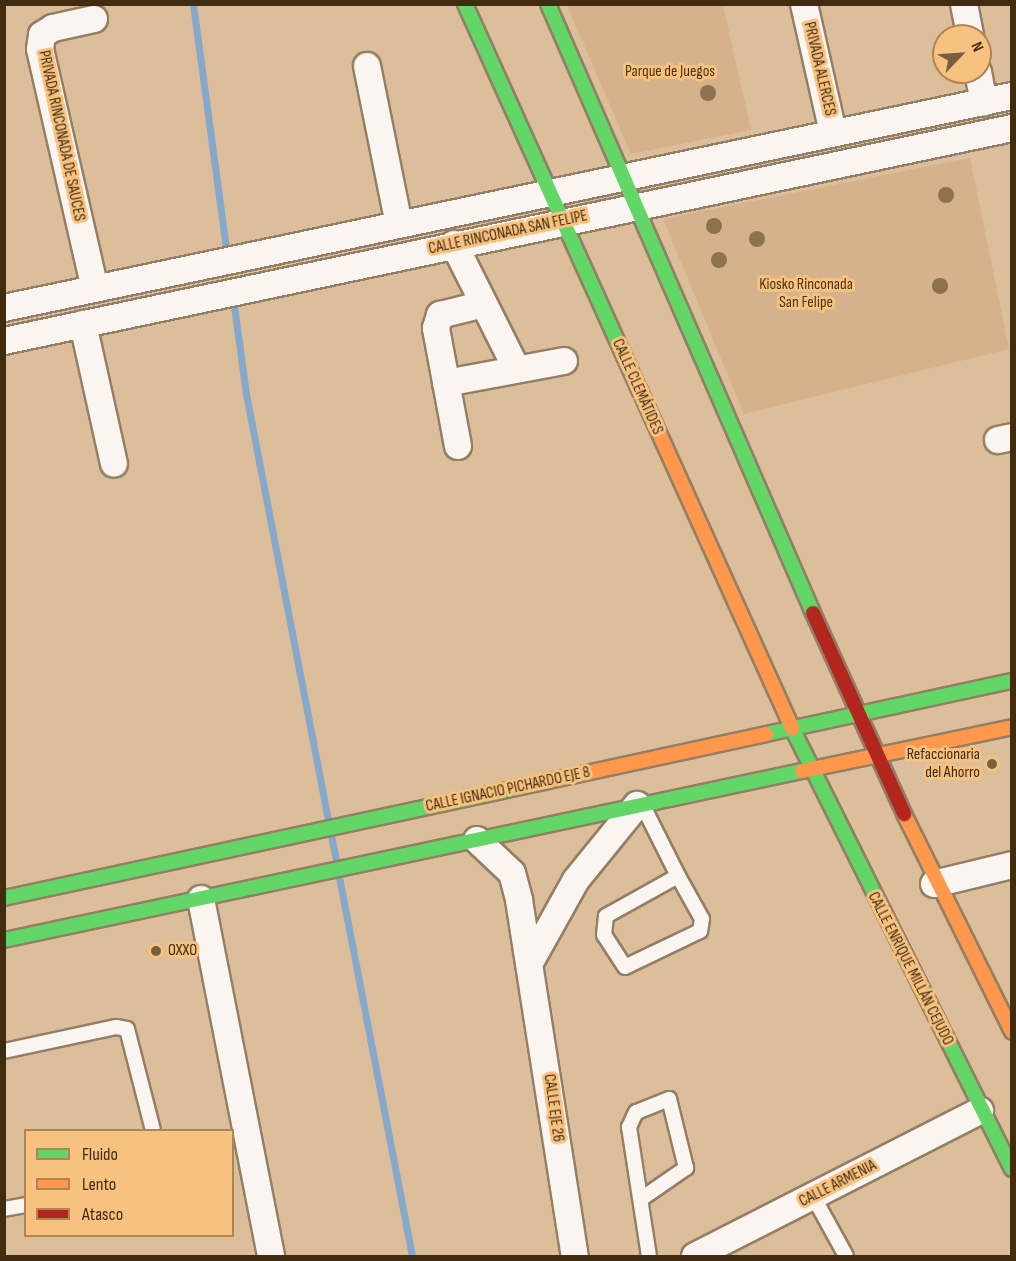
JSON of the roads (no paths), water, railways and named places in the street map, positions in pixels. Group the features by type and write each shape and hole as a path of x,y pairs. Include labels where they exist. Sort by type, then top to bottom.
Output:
{"main road":[{"name":"CALLE CLEMÁTIDES","path":"465,4 810,769"},
{"path":"548,4 856,714 934,884 1011,1032"},
{"name":"CALLE IGNACIO PICHARDO EJE 8","path":"4,898 1011,681"},
{"path":"4,940 325,874 639,804 1011,727"},
{"name":"CALLE ENRIQUE MILLÁN CEJUDO","path":"810,769 1011,1169"},
{"path":"23,894 33,933"}],"street":[{"name":"PRIVADA ALERCES","path":"804,4 833,133"},
{"path":"964,4 968,24"},
{"name":"PRIVADA RINCONADA DE SAUCES","path":"94,19 53,28 42,35 40,49 94,289"},
{"path":"367,66 399,224"},
{"path":"980,84 984,102"},
{"name":"CALLE RINCONADA SAN FELIPE","path":"4,308 1011,96"},
{"name":"CALLE RINCONADA SAN FELIPE","path":"4,341 1011,128"},
{"path":"454,244 516,368"},
{"path":"458,446 436,328 440,315 484,304"},
{"path":"83,324 114,464"},
{"path":"446,383 516,368 564,362"},
{"path":"531,959 576,880 639,804"},
{"name":"CALLE EJE 26","path":"477,840 512,873 531,959 575,1257"},
{"path":"934,884 1011,865"},
{"path":"201,899 271,1257"},
{"name":"CALLE ARMENIA","path":"695,1257 981,1111"}],"lane":[{"path":"639,804 678,876 703,926 625,967 604,935 606,916 678,876"},
{"path":"4,1051 116,1027 127,1029 152,1129"},
{"path":"641,1199 686,1168 669,1099 630,1118 641,1199 650,1257"},
{"path":"813,1196 846,1257"},
{"path":"4,1209 24,1205"}],"waterway":[{"path":"193,4 227,255"},
{"path":"233,298 246,394 328,819"},
{"path":"331,835 336,860"},
{"path":"339,877 412,1256"}],"place":[{"name":"Refaccionaria del Ahorro","path":"992,764"},
{"name":"OXXO","path":"156,951"}],"park label":[{"name":"Parque de Juegos","path":"670,72"},
{"name":"Kiosko Rinconada San Felipe","path":"806,294"}]}
